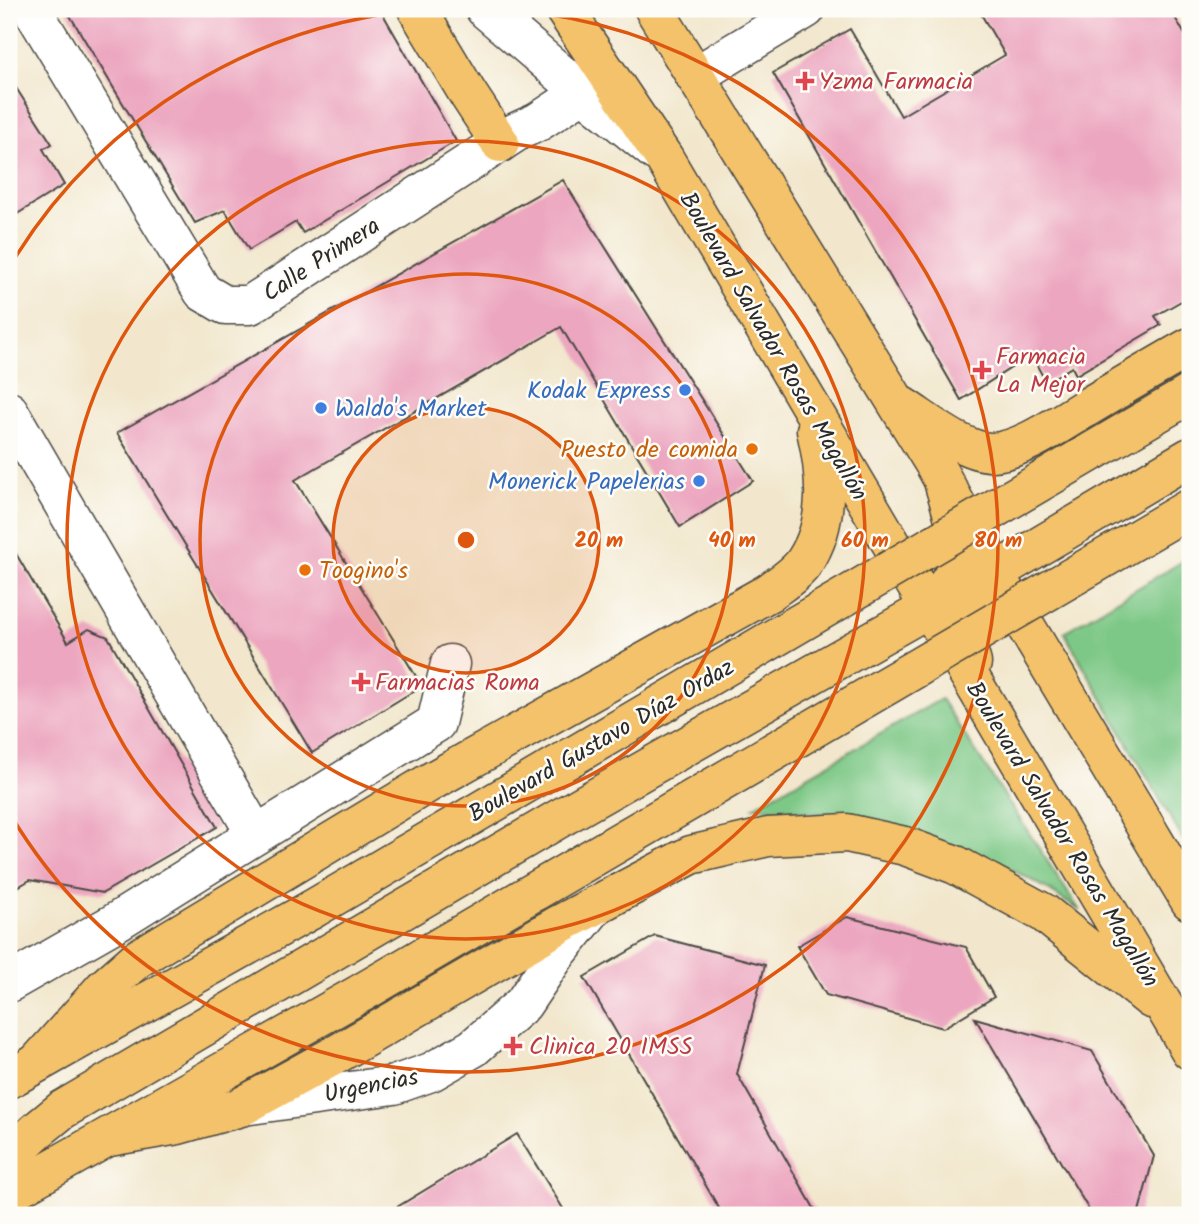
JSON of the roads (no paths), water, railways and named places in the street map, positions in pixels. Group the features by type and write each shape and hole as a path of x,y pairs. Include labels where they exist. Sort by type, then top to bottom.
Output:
{"main road":[{"path":"417,9 500,143"},
{"name":"Boulevard Salvador Rosas Magallón","path":"564,9 595,84 664,158 1190,1050"},
{"path":"654,9 895,401 994,573 1190,901"},
{"path":"895,401 956,440 973,448 993,452 1015,446 1046,432 1190,346"},
{"name":"Boulevard Gustavo Díaz Ordaz","path":"23,1071 311,909 1190,394"},
{"path":"23,1071 104,988 137,959 432,780 768,593 804,564 820,533 824,502 822,455 811,407"},
{"path":"983,699 962,630 965,607 977,587 994,573 1190,457"},
{"path":"9,1162 34,1132 62,1111 560,818 929,608 953,575 957,552 956,524 943,481"},
{"path":"9,1193 363,992 1190,508"},
{"path":"109,1137 178,1125 240,1107 596,905 691,855 768,836 847,833 905,846 956,865 1044,913 1169,1014"}],"street":[{"name":"Calle Primera","path":"32,9 203,292 225,305 250,305 595,84"},
{"path":"485,9 595,84"},
{"path":"695,76 806,9"},
{"path":"9,411 256,835"},
{"path":"9,983 116,922 436,723 450,664"},
{"name":"Urgencias","path":"240,1107 394,1086 431,1072 473,1048 523,1004 556,955 596,905"}],"place":[{"name":"Yzma Farmacia","path":"805,81"},
{"name":"Farmacia La Mejor","path":"982,370"},
{"name":"Kodak Express","path":"685,390"},
{"name":"Waldo's Market","path":"321,408"},
{"name":"Puesto de comida","path":"752,449"},
{"name":"Monerick Papelerias","path":"699,481"},
{"name":"Toogino's","path":"305,570"},
{"name":"Farmacias Roma","path":"361,682"},
{"name":"Clinica 20 IMSS","path":"513,1046"}]}
